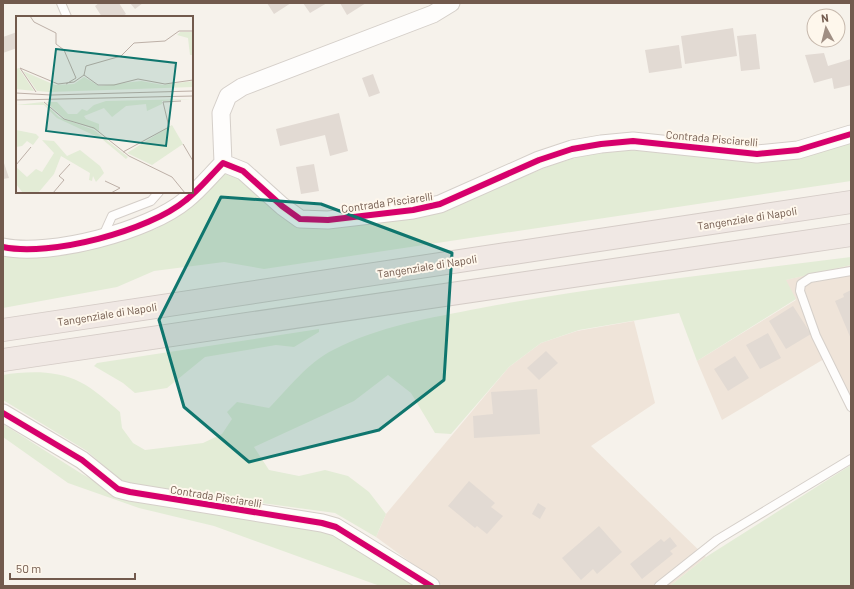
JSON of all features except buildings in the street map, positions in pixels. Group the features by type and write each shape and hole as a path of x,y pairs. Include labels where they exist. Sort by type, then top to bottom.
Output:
{"highway":[{"name":"Tangenziale di Napoli","path":"3,330 851,202"},
{"path":"3,360 851,235"}],"street":[{"path":"3,247 14,249 46,249 78,244 154,221 186,200 223,163 221,113 228,96 242,87 433,14 451,3"},
{"name":"Contrada Pisciarelli","path":"223,163 243,171 282,206 300,219 328,220 413,210 440,204 539,160 572,149 601,144 634,141 757,154 798,150 851,134"},
{"name":"Contrada Pisciarelli","path":"3,413 82,460 118,489 322,523 336,527 431,586"}],"lane":[{"path":"61,3 67,16"},
{"path":"103,237 112,216 151,201 157,193"},
{"path":"851,271 810,278 801,284 800,291 816,336 851,407"},
{"path":"659,586 717,540 851,459"}],"highlighted area":[{"path":"221,197 321,204 452,253 444,380 379,430 249,462 184,407 159,320"}],"shaded area":[{"path":"851,265 851,415 824,359 722,420 697,361 796,300 785,280"},
{"path":"634,321 655,403 591,446 706,557 670,586 443,586 376,537 386,514 509,367 541,343 577,331"}],"green space":[{"path":"851,143 851,181 264,269 224,262 154,271 117,287 3,308 3,253 86,249 156,229 193,205 225,171 241,177 301,225 494,189 552,165 585,155 628,150 781,161"},
{"path":"851,257 851,265 786,280 796,299 697,361 679,313 579,330 541,343 509,367 451,434 435,433 411,393 388,375 354,401 254,447 269,470 299,476 325,470 348,476 369,492 386,514 376,537 335,513 144,487 120,480 87,451 3,400 3,375 42,372 62,375 85,385 120,412 122,428 133,443 145,450 203,443 222,434 232,419 227,412 237,402 269,408 299,376 324,355 350,342 387,329 424,319 527,300 666,280"},
{"path":"319,329 319,332 294,347 276,345 205,357 167,388 135,393 123,383 94,366 97,363"},
{"path":"3,424 82,474 120,495 320,528 338,535 417,586 380,586 214,526 139,508 68,483 3,437"},
{"path":"851,465 851,586 670,586 706,557"}],"cycle path":[{"path":"3,247 23,249 72,245 98,239 148,222 186,200 223,163 243,171 282,206 300,219 328,220 413,210 440,204 539,160 572,149 601,144 633,141 757,154 798,150 851,134"},
{"path":"3,413 82,460 118,489 322,523 336,527 431,586"}]}
